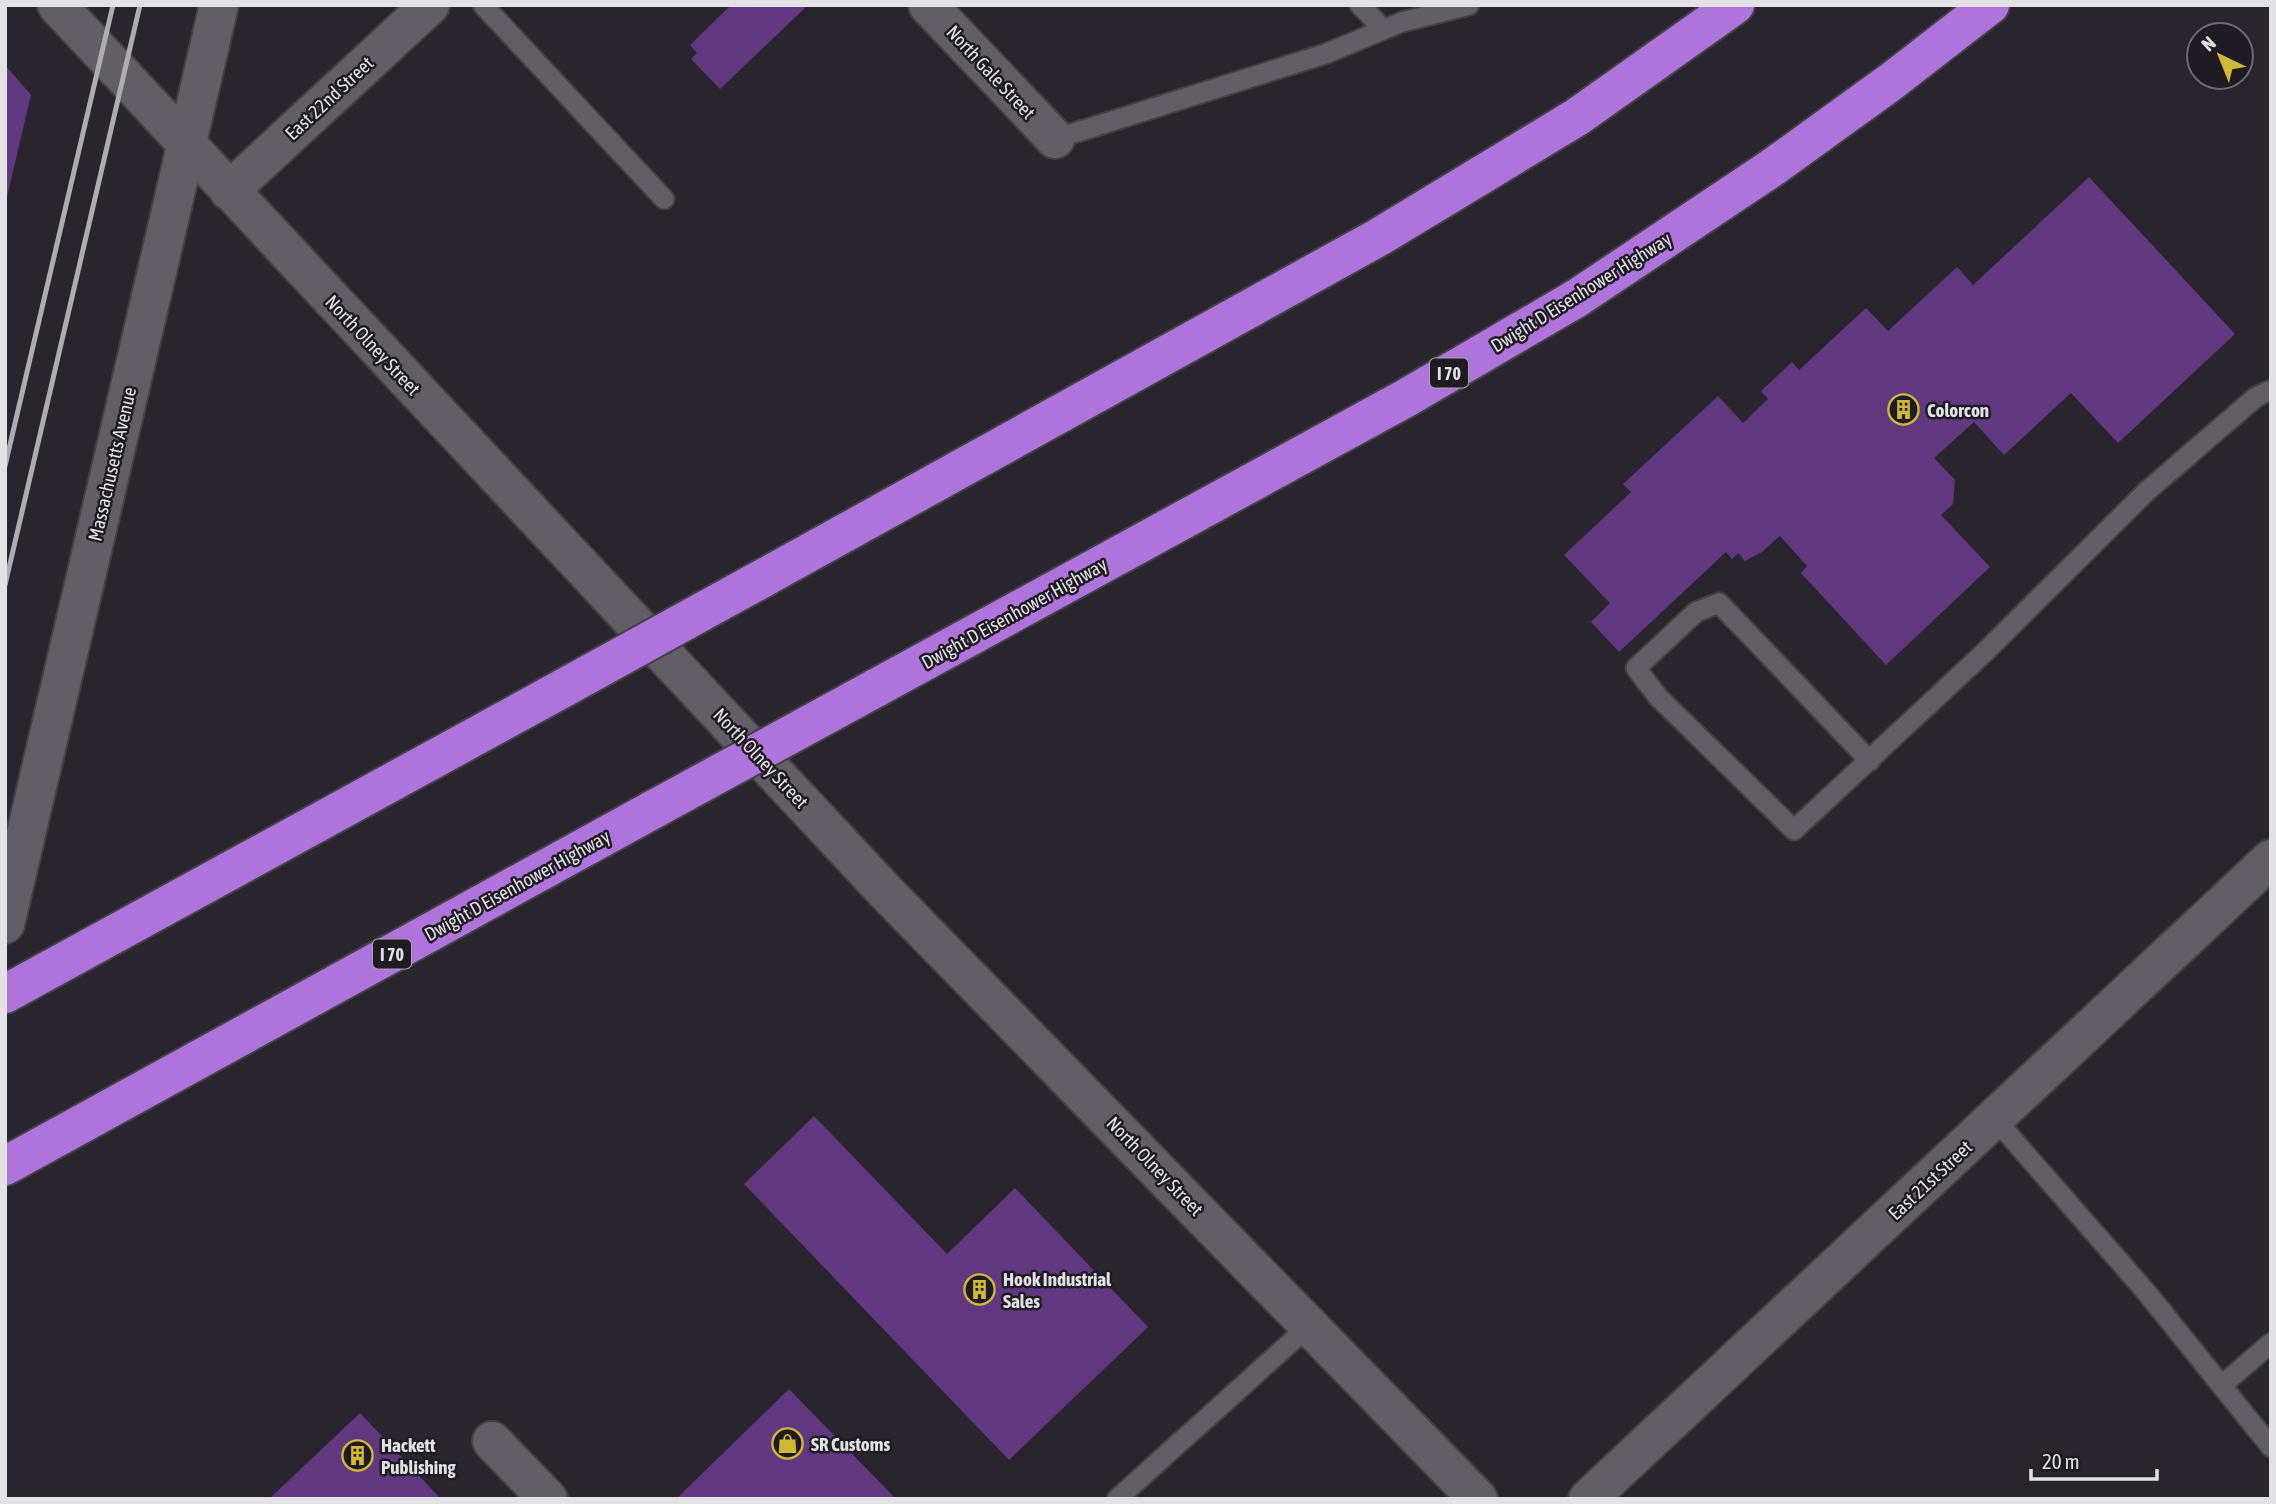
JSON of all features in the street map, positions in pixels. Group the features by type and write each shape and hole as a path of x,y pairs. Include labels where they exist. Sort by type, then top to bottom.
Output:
{"highway":[{"path":"5,994 1379,237 1577,117 1735,5"},
{"name":"Dwight D Eisenhower Highway","path":"5,1167 1406,398 1577,298 1773,167 1892,81 1990,5"}],"street":[{"name":"North Olney Street","path":"57,5 882,888 1478,1499"},
{"name":"Massachusetts Avenue","path":"5,924 219,5"},
{"name":"East 22nd Street","path":"229,191 430,5"},
{"name":"North Gale Street","path":"928,5 1055,139"},
{"name":"East 21st Street","path":"1588,1499 2271,859"},
{"path":"492,1441 548,1499"}],"lane":[{"path":"483,5 664,199"},
{"path":"1360,5 1383,29"},
{"path":"1055,139 1325,54 1402,22 1469,5"},
{"path":"1870,761 1719,603 1696,612 1636,668 1658,697 1794,830 1870,761 1986,651 2147,491 2256,397 2271,390"},
{"path":"1995,1119 2147,1293 2271,1447"},
{"path":"1117,1499 1310,1325"},
{"path":"2222,1385 2271,1343"}],"building":[{"path":"731,5 808,5 720,89 691,59 697,53 690,45"},
{"path":"5,65 31,95 6,201 5,201"},
{"name":"Colorcon","path":"2089,177 2235,334 2118,443 2071,393 2004,455 1974,422 1934,458 1955,480 1953,504 1941,515 1990,567 1886,665 1801,573 1807,566 1780,536 1762,552 1745,561 1738,553 1732,559 1726,552 1619,652 1591,622 1610,603 1564,555 1631,492 1623,484 1718,396 1743,423 1768,399 1761,391 1792,362 1799,370 1866,308 1888,331 1957,267 1973,285"},
{"name":"Hook Industrial Sales","path":"814,1116 947,1254 1015,1188 1148,1327 1009,1460 744,1184"},
{"name":"SR Customs","path":"789,1389 896,1499 676,1499"},
{"name":"Hackett Publishing","path":"360,1413 441,1499 269,1499"}],"railway":[{"path":"5,466 113,5"},
{"path":"5,585 140,5"}],"place":[{"name":"Colorcon","path":"1904,410"},
{"name":"Hook Industrial Sales","path":"980,1290"},
{"name":"SR Customs","path":"788,1444"},
{"name":"Hackett Publishing","path":"358,1456"}]}
